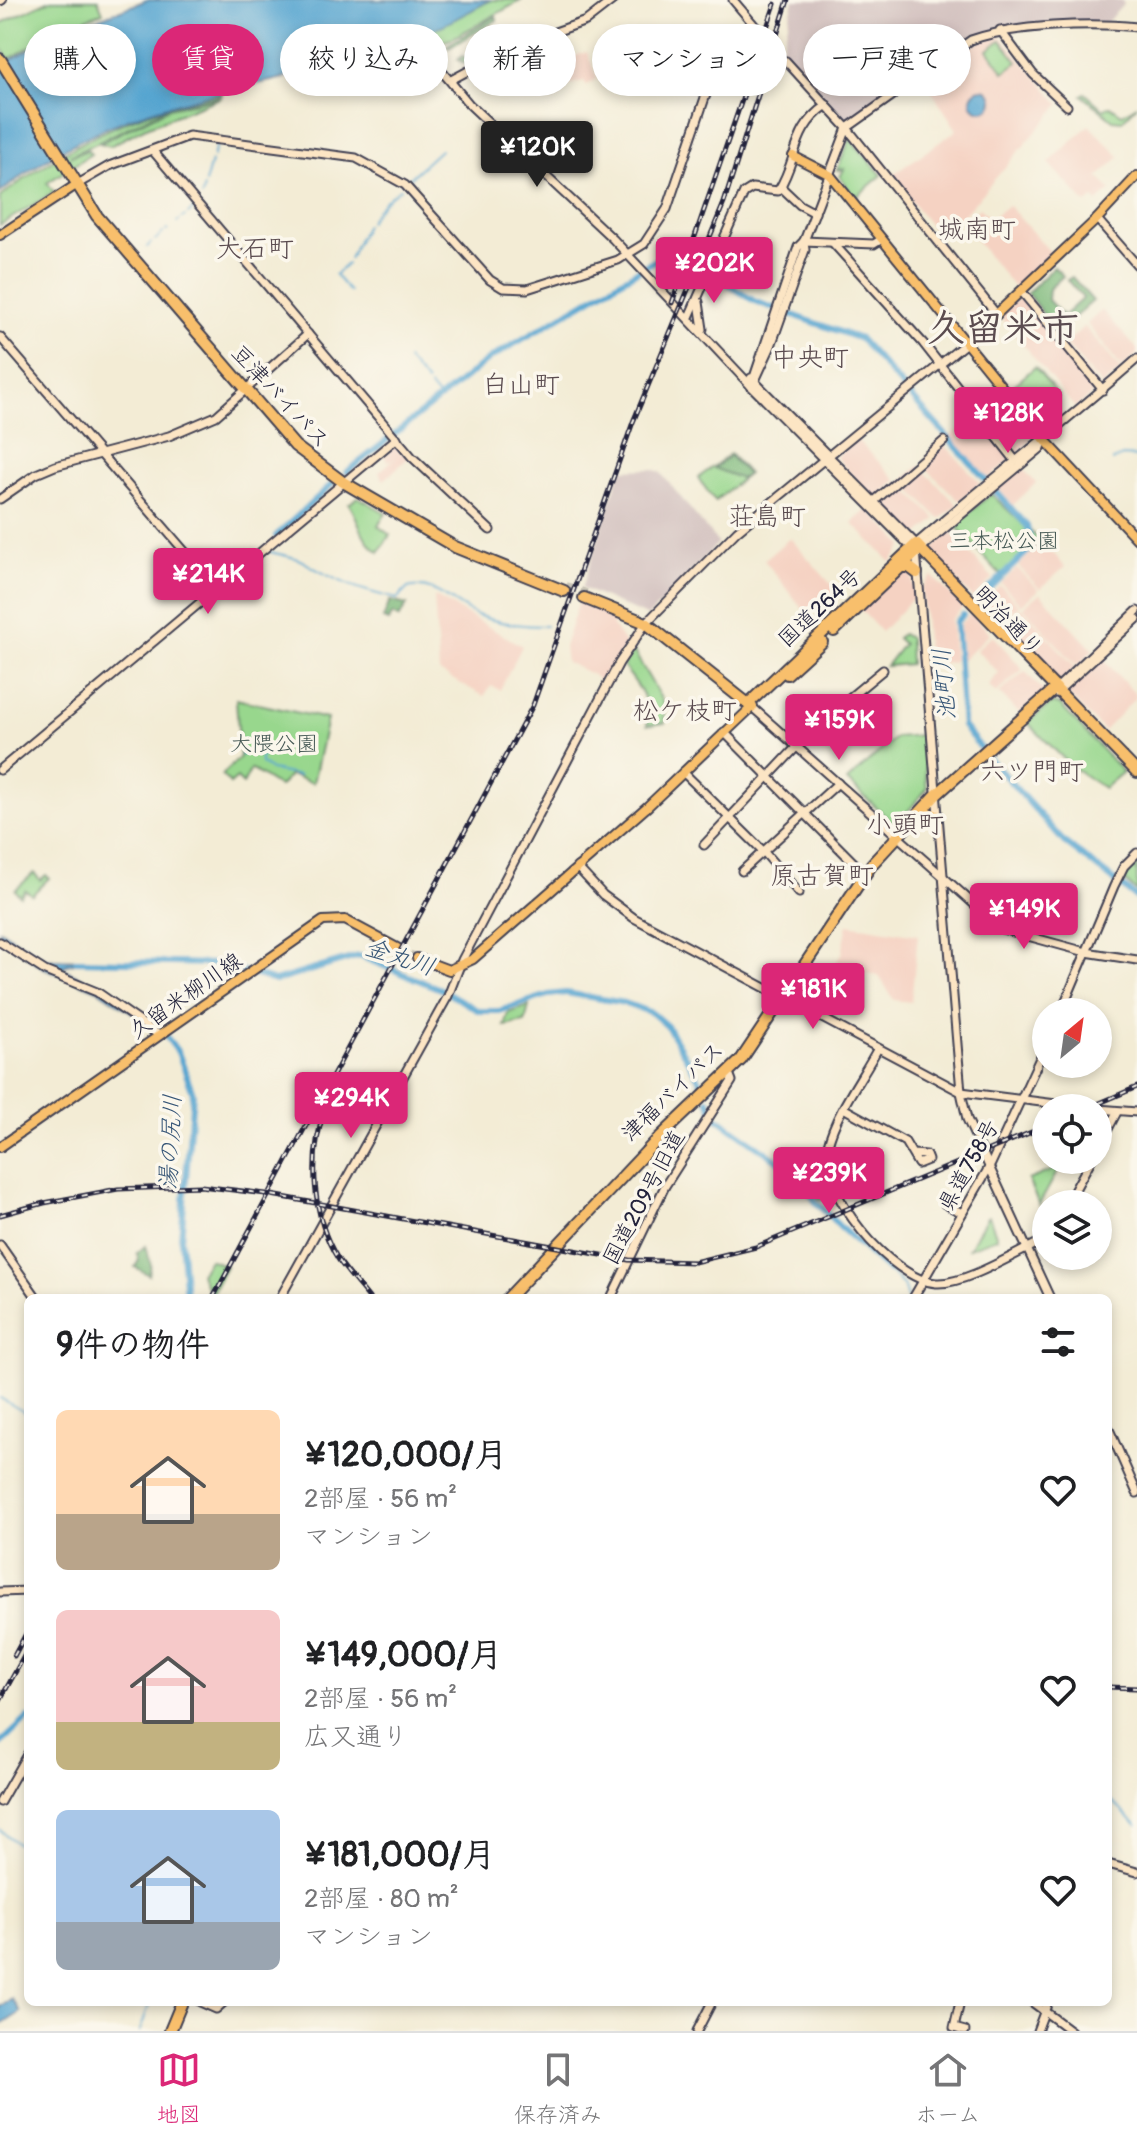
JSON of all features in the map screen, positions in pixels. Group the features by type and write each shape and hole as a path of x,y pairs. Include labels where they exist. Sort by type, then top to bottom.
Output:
{"highway":[{"path":"0,59 73,181"},
{"name":"豆津バイパス","path":"73,181 97,216 295,446 345,481 473,556 565,589"},
{"name":"国道264号","path":"752,706 901,567 916,548"},
{"name":"国道264号","path":"752,706 916,548"},
{"name":"明治通り","path":"916,548 1137,772"},
{"path":"901,567 909,567 917,573"},
{"path":"585,596 648,621 752,706"},
{"path":"783,997 865,874 898,836 949,783 1057,691"},
{"name":"明治通り","path":"1057,691 1137,780"},
{"path":"934,777 949,783"},
{"path":"922,811 937,816"},
{"name":"津福バイパス","path":"512,1294 658,1139 729,1073 750,1048 783,997"},
{"name":"津福バイパス","path":"504,1294 655,1134 726,1069 783,997"},
{"path":"174,2030 181,2006"},
{"path":"174,2030 187,2006"}],"main road":[{"path":"793,156 830,175 1044,439 1137,539"},
{"path":"966,343 1097,219 1137,176"},
{"path":"0,235 73,181"},
{"path":"417,958 437,967 459,968 469,956 577,867 752,706"},
{"name":"久留米柳川線","path":"0,1147 270,957 332,919 345,920 399,949"}],"street":[{"path":"451,80 513,47 586,21 613,0"},
{"path":"733,0 753,24"},
{"path":"448,77 469,104 629,256 753,383 805,250 804,241 847,128 971,40 1000,30 1137,27"},
{"path":"1000,30 1033,74 1067,106"},
{"path":"787,62 847,128 997,315"},
{"path":"73,181 189,136 319,152 370,163 405,185 490,280 503,288 527,289 629,256 644,244 662,220 705,96"},
{"path":"689,317 748,189 773,193 781,187 806,121 827,105"},
{"path":"153,151 397,438 490,530"},
{"path":"781,187 800,205 815,213"},
{"path":"1097,219 1137,265"},
{"path":"804,241 874,244 882,239"},
{"path":"833,243 939,365 1015,460"},
{"path":"1022,292 1103,390"},
{"path":"699,300 705,334"},
{"path":"0,499 36,474 185,430 216,416 308,334"},
{"path":"0,337 217,589"},
{"path":"469,956 619,663 648,621 729,538 966,343"},
{"path":"990,486 1015,460 1137,359"},
{"path":"739,370 760,366"},
{"path":"760,366 769,396"},
{"name":"明治通り","path":"753,383 828,459"},
{"name":"明治通り","path":"753,383 916,548"},
{"path":"0,770 397,438"},
{"path":"1044,439 1041,448 916,548 961,1092 967,1119 991,1164 1048,1294"},
{"path":"872,504 944,441"},
{"path":"1057,691 1137,611"},
{"path":"1057,691 1137,619"},
{"path":"704,845 844,699 883,670"},
{"path":"752,706 1002,929 1086,952 1137,960"},
{"path":"724,732 865,874"},
{"path":"683,772 764,852 799,893"},
{"path":"742,871 807,815 838,783"},
{"path":"1067,998 1117,879 1137,853"},
{"path":"577,867 624,913 961,1092 1032,1100"},
{"path":"0,942 45,971 97,992 163,1032"},
{"path":"282,1294 448,996 459,968"},
{"path":"878,1048 831,1135 826,1155 829,1175 841,1205 857,1228 907,1272 924,1280 951,1281 1032,1245"},
{"name":"国道209号旧道","path":"613,1294 665,1186 732,1081 729,1073"},
{"name":"県道758号","path":"915,1294 991,1164 1032,1078"},
{"path":"845,1109 898,1137 913,1154"},
{"path":"1112,1111 1137,1112"},
{"path":"1112,1121 1117,1112"},
{"path":"945,1204 962,1213"},
{"path":"0,1245 34,1294"},
{"path":"1112,1436 1137,1493"},
{"path":"0,1592 24,1591"},
{"path":"0,1802 24,1760"},
{"path":"1112,1865 1137,1872"},
{"path":"697,2031 710,2006"},
{"path":"959,2006 954,2028 965,2031"},
{"path":"1037,2006 1071,2031"},
{"path":"1037,2031 1046,2006"}],"shaded area":[{"path":"794,0 1122,0 1124,4 1106,23 1062,22 996,33 971,42 971,24 803,24 803,74 787,57 787,27"},
{"path":"1000,35 1060,104 960,219 953,213 933,229 891,176 957,130 935,96 971,96 971,47 982,40"},
{"path":"587,52 592,66 592,82 586,85 584,81 576,83 576,56"},
{"path":"823,96 885,96 848,122"},
{"path":"1089,125 1120,157 1098,177 1111,190 1097,202 1093,198 1086,204 1049,163"},
{"path":"1008,205 1053,255 1017,291 973,237 985,224 975,213 979,208 991,219"},
{"path":"1022,295 1099,388 1075,408 999,315"},
{"path":"1102,310 1137,349 1137,354 1122,368 1087,324"},
{"path":"1084,326 1121,370 1102,386 1066,344"},
{"path":"1000,393 1022,421 1000,440 978,413"},
{"path":"976,415 1012,458 989,478 950,437"},
{"path":"1024,425 1032,439 1014,457 1001,442"},
{"path":"856,439 897,480 874,500 836,457"},
{"path":"396,443 399,447 397,450 409,457 384,480 379,472 395,458 388,461 383,455 390,453 388,449"},
{"path":"944,444 980,483 959,501 922,464"},
{"path":"919,466 958,505 940,519 902,481"},
{"path":"1021,467 1036,483 1013,505 997,487"},
{"path":"652,469 660,472 718,543 648,617 582,588 621,470"},
{"path":"899,482 936,519 919,534 913,535 880,500"},
{"path":"868,509 904,546 891,562 852,523"},
{"path":"949,531 993,578 973,598 930,552"},
{"path":"790,538 837,591 807,614 764,560"},
{"path":"1043,541 1065,567 1040,589 1018,566"},
{"path":"903,568 912,571 914,597 881,632 860,609"},
{"path":"1017,568 1039,590 1021,605 1001,583"},
{"path":"932,576 963,607 951,620 954,662 928,664 922,588"},
{"path":"1000,585 1019,605 998,625 979,605"},
{"path":"1040,593 1093,650 1077,666 1023,607"},
{"path":"434,596 522,646 500,690 491,686 484,696 439,672"},
{"path":"579,601 621,618 612,625 626,645 604,686 593,675 566,662 564,647"},
{"path":"1021,607 1075,667 1059,683 1054,683 1001,627"},
{"path":"971,613 990,633 962,660 960,624"},
{"path":"992,635 1023,669 996,693 988,685 999,673 976,650"},
{"path":"1100,656 1137,696 1104,731 1064,691"},
{"path":"1025,671 1043,691 1042,696 1019,713 999,693"},
{"path":"848,924 918,935 911,1002 894,1000 879,976 833,967 842,953"}],"green space":[{"path":"51,0 98,0 103,12 74,24 24,24 24,50 9,59 0,45 0,24"},
{"path":"491,0 522,0 478,24 464,24 464,32 449,40 448,24 444,24"},
{"path":"496,16 497,20 483,24"},
{"path":"464,35 464,39 449,48 448,45"},
{"path":"1001,40 1018,62 1004,72 988,50"},
{"path":"1085,93 1103,109 1110,106 1122,114 1137,105 1122,121 1113,120 1082,95"},
{"path":"218,96 169,107 70,156 88,150 91,154 47,183 54,192 0,225 0,197 52,160 105,131 160,109"},
{"path":"222,97 144,128 110,146 100,143 169,108"},
{"path":"850,139 882,175 855,198 840,177 844,169 837,170"},
{"path":"1054,267 1063,276 1049,289 1048,300 1063,316 1083,298 1067,280 1072,277 1093,301 1057,332 1027,293"},
{"path":"1035,367 1059,396 1032,420 1010,393 1012,387"},
{"path":"730,454 748,474 715,501 698,478"},
{"path":"730,456 747,474 741,479 714,468"},
{"name":"三本松公園","path":"991,494 1040,540 1003,578 955,525"},
{"path":"358,497 386,513 378,526 390,535 379,552 364,536 349,504"},
{"path":"390,601 407,605 399,618 393,614 388,621 383,619"},
{"path":"902,634 909,638 910,664 886,666 903,644 897,638"},
{"path":"633,650 663,702 665,723 647,725 645,701 623,666"},
{"name":"大隈公園","path":"236,699 327,719 313,783 290,775 279,787 251,769 243,784 237,778 230,784 222,775 240,757"},
{"path":"1052,703 1060,705 1123,772 1104,788 1073,768 1027,722"},
{"path":"922,735 927,789 898,823 892,822 847,781 896,737"},
{"path":"1137,858 1137,892 1122,879"},
{"path":"34,873 40,880 46,875 49,878 32,895 25,890 20,896 15,890"},
{"path":"529,1006 525,1022 504,1026 508,1013"},
{"path":"815,1153 820,1156 820,1166 828,1185 825,1187 829,1196 820,1200 799,1170 810,1163"},
{"path":"1043,1174 1056,1174 1047,1190 1032,1190 1028,1180"},
{"path":"987,1217 997,1238 969,1248"},
{"path":"145,1246 151,1265 149,1275 135,1267 139,1260 137,1253"},
{"path":"209,1259 226,1266 212,1294 200,1274"}],"water":[{"path":"147,0 490,0 445,24 280,24 280,79 264,83 264,24 152,24 152,96 206,96 128,119 86,137 44,161 0,193 0,66 24,53 24,96 136,96 136,24 83,24"},
{"path":"982,89 990,92 993,100 990,108 982,111 974,108 971,100 974,92"},
{"path":"0,930 46,959 83,960 60,967 102,988 162,1028 159,1030 98,990 42,967 0,937"},
{"path":"12,1999 21,2012 0,2026 0,2007"}],"waterway":[{"path":"213,157 217,142"},
{"path":"406,181 440,150"},
{"path":"205,183 211,162"},
{"path":"202,196 204,187"},
{"path":"369,221 384,201 401,188"},
{"path":"188,214 195,208"},
{"path":"349,259 366,225"},
{"path":"155,240 159,237"},
{"path":"147,247 151,243"},
{"path":"645,266 668,254 711,273 754,301 860,339 1027,526 1031,548 979,599"},
{"path":"347,264 335,275 350,292"},
{"path":"347,472 489,359 639,270"},
{"path":"407,360 427,383"},
{"path":"430,387 440,399"},
{"path":"1113,461 1122,456 1137,457"},
{"path":"276,536 332,484"},
{"path":"268,551 296,558 338,580 383,596 397,599 408,588 427,588 485,618 511,624 546,626"},
{"path":"186,610 227,576"},
{"name":"池町川","path":"963,615 956,622 963,726 980,747"},
{"path":"242,755 242,741 257,742 261,748 261,763 271,770 299,776"},
{"name":"池町川","path":"990,759 1064,842 1137,898"},
{"name":"金丸川","path":"76,961 220,964 275,981 359,956 443,990 479,1011 499,1011 548,995 566,993 625,1003 652,1013 667,1026 700,1081"},
{"name":"湯の尻川","path":"162,1031 178,1052 193,1093 181,1239 186,1294"},
{"name":"金丸川","path":"708,1100 717,1118 797,1174 815,1201 889,1271"},
{"path":"889,1271 903,1285 906,1294"},
{"path":"0,1398 24,1412"},
{"path":"0,1744 24,1722"},
{"path":"1112,1802 1137,1825"},
{"path":"0,1830 24,1849"},
{"path":"140,2031 149,2006"}],"tunnel":[{"path":"566,587 586,594"},
{"path":"399,949 417,958"}],"railway":[{"path":"215,1294 533,705 633,422 724,203 788,0"},
{"path":"672,303 775,4"},
{"path":"1112,1098 1137,1087"},
{"path":"325,1110 316,1147 318,1206 329,1243 366,1294"},
{"path":"0,1215 118,1189 201,1186 266,1194 629,1260 694,1262 756,1247 1032,1132"},
{"path":"14,1656 24,1637"},
{"path":"0,1700 24,1656"},
{"path":"1112,1687 1137,1688"}],"district":[{"name":"城南町","path":"977,229"},
{"name":"大石町","path":"255,248"},
{"name":"久留米市","path":"1003,328"},
{"name":"中央町","path":"810,357"},
{"name":"白山町","path":"521,384"},
{"name":"荘島町","path":"767,516"},
{"name":"松ケ枝町","path":"685,710"},
{"name":"六ツ門町","path":"1032,771"},
{"name":"小頭町","path":"905,824"},
{"name":"原古賀町","path":"822,875"}]}
